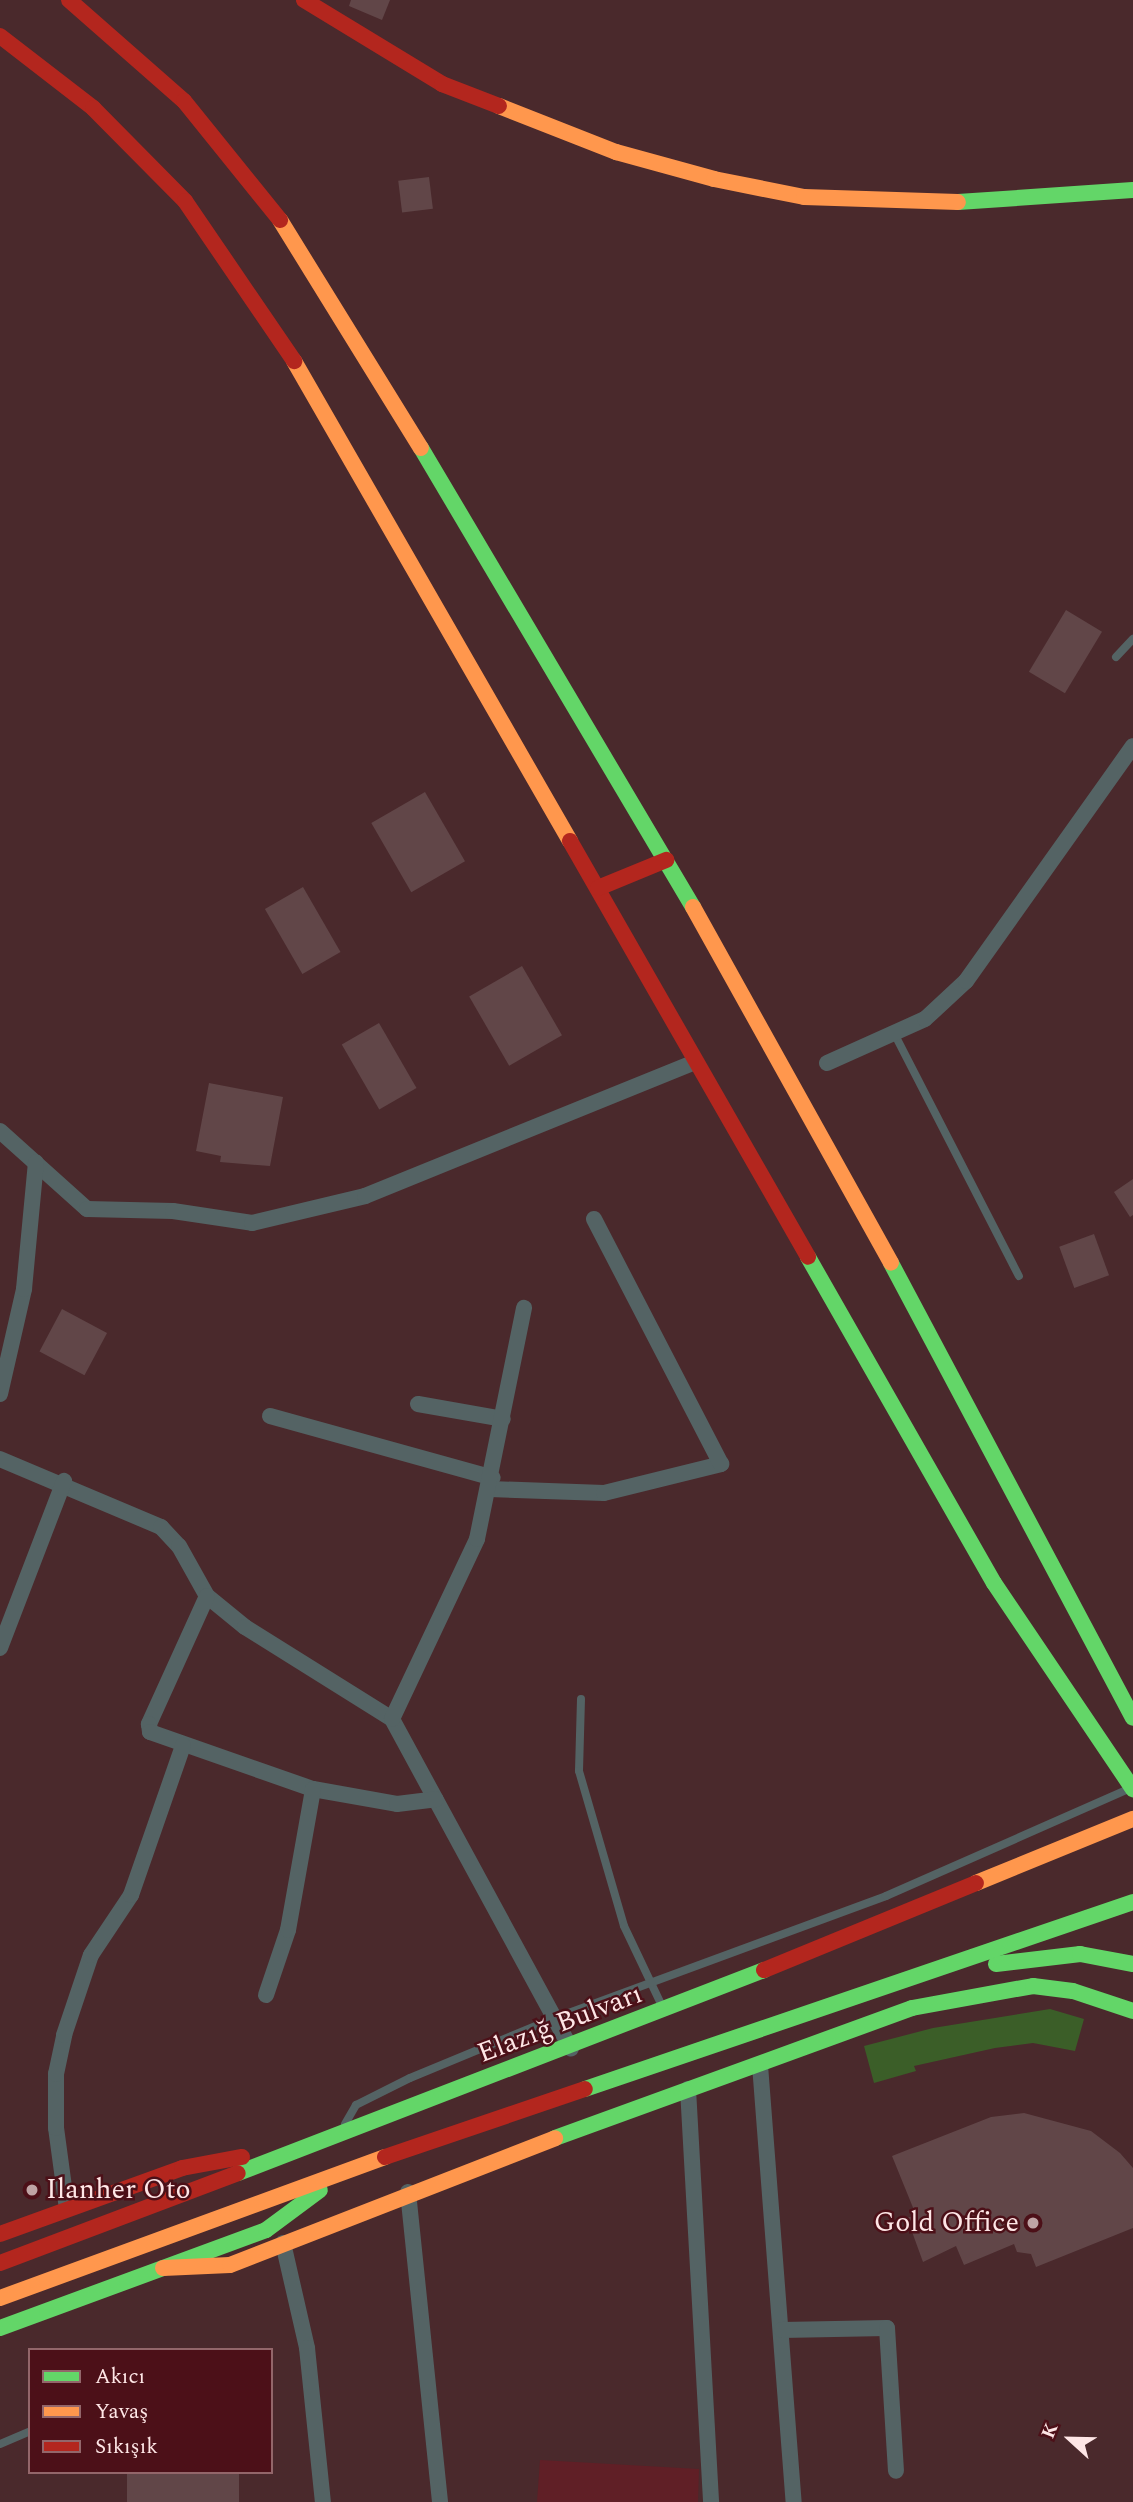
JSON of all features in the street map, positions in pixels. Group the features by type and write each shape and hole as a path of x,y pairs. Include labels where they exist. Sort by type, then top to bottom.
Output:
{"main road":[{"path":"69,0 184,101 294,237 666,860 998,1454 1133,1718"},
{"path":"304,0 443,84 616,152 714,179 804,197 880,203 1017,201 1133,190"},
{"path":"0,36 93,108 185,201 305,377 994,1583 1132,1788"},
{"path":"598,888 666,860"},
{"name":"Elazığ Bulvarı","path":"0,2263 571,2048 1133,1819"},
{"path":"0,2298 344,2171 1133,1902"},
{"path":"927,1973 1080,1954 1133,1964"},
{"path":"163,2268 230,2265 408,2192 912,2008 996,1989 1073,1991 1133,2011"},
{"path":"0,2234 182,2168 317,2143"},
{"path":"0,2328 266,2230 344,2171"}],"street":[{"path":"827,1063 895,1035 925,1019 966,981 1133,746"},
{"path":"0,1131 87,1209 173,1211 252,1223 377,1191 695,1062"},
{"path":"0,1394 24,1289 36,1163"},
{"path":"270,1416 492,1484 604,1493 721,1464 593,1219"},
{"path":"392,1719 477,1539 492,1484 524,1308"},
{"path":"418,1404 503,1419"},
{"path":"0,1459 64,1481 161,1527 179,1546 206,1596 245,1627 392,1719 571,2048"},
{"path":"0,1648 4,1621 64,1481"},
{"path":"206,1596 149,1724 150,1732 313,1789 397,1804 436,1799"},
{"path":"67,2210 56,2128 56,2074 64,2035 91,1955 131,1895 183,1745"},
{"path":"266,1994 288,1930 313,1789"},
{"path":"761,2065 794,2502"},
{"path":"688,2089 711,2502"},
{"path":"408,2192 440,2502"},
{"path":"283,2243 307,2348 323,2502"},
{"path":"782,2330 887,2328 896,2471"}],"lane":[{"path":"1116,657 1133,639"},
{"path":"895,1035 1019,1276"},
{"path":"581,1699 579,1771 624,1926 665,2011"},
{"path":"338,2137 356,2105 555,2018 653,1985 958,1866 1132,1788"},
{"path":"0,2444 28,2432"}],"shaded area":[{"path":"540,2460 699,2469 698,2502 537,2502"}],"green space":[{"path":"1050,2009 1084,2019 1075,2051 1033,2043 995,2048 914,2066 916,2071 874,2083 864,2046 933,2028"}],"building":[{"path":"351,0 390,0 382,20 349,6"},
{"path":"429,177 433,209 402,213 398,181"},
{"path":"1066,610 1102,632 1065,693 1029,672"},
{"path":"425,792 465,861 411,892 371,823"},
{"path":"303,887 340,952 302,974 265,909"},
{"path":"522,966 562,1035 509,1066 469,997"},
{"path":"379,1023 416,1088 379,1109 342,1044"},
{"path":"209,1083 283,1097 270,1166 220,1162 221,1156 196,1151"},
{"path":"1133,1179 1133,1215 1130,1217 1114,1192"},
{"path":"1094,1234 1109,1275 1074,1288 1059,1247"},
{"path":"62,1309 107,1333 84,1375 39,1351"},
{"path":"1024,2113 1091,2131 1120,2153 1133,2168 1133,2228 1036,2267 1031,2254 1017,2252 1014,2244 964,2265 956,2246 923,2262 907,2218 916,2215 892,2156 991,2117"},
{"path":"127,2474 239,2474 239,2502 127,2502"}],"traffic: fast":[{"path":"958,202 1133,190"},
{"path":"421,448 693,907"},
{"path":"808,1257 994,1583 1133,1789"},
{"path":"891,1263 1133,1718"},
{"path":"585,2089 1133,1902"},
{"path":"996,1964 1080,1954 1133,1964"},
{"path":"238,2173 764,1970"},
{"path":"555,2138 912,2008 1033,1986 1073,1991 1133,2011"},
{"path":"0,2328 266,2230 320,2190"}],"traffic: slow":[{"path":"499,106 616,152 714,179 804,197 958,202"},
{"path":"280,220 421,448"},
{"path":"294,361 570,841"},
{"path":"693,907 891,1263"},
{"path":"976,1883 1133,1819"},
{"path":"163,2268 230,2265 555,2138"},
{"path":"0,2298 385,2157"}],"traffic: jam":[{"path":"69,0 184,101 280,220"},
{"path":"304,0 442,84 499,106"},
{"path":"0,36 93,108 185,201 294,361"},
{"path":"570,841 808,1257"},
{"path":"598,888 666,860"},
{"path":"764,1970 976,1883"},
{"path":"385,2157 585,2089"},
{"path":"0,2234 182,2168 242,2157"},
{"path":"0,2263 238,2173"}],"place":[{"name":"Ilanher Oto","path":"32,2190"},
{"name":"Gold Office","path":"1033,2223"}]}
